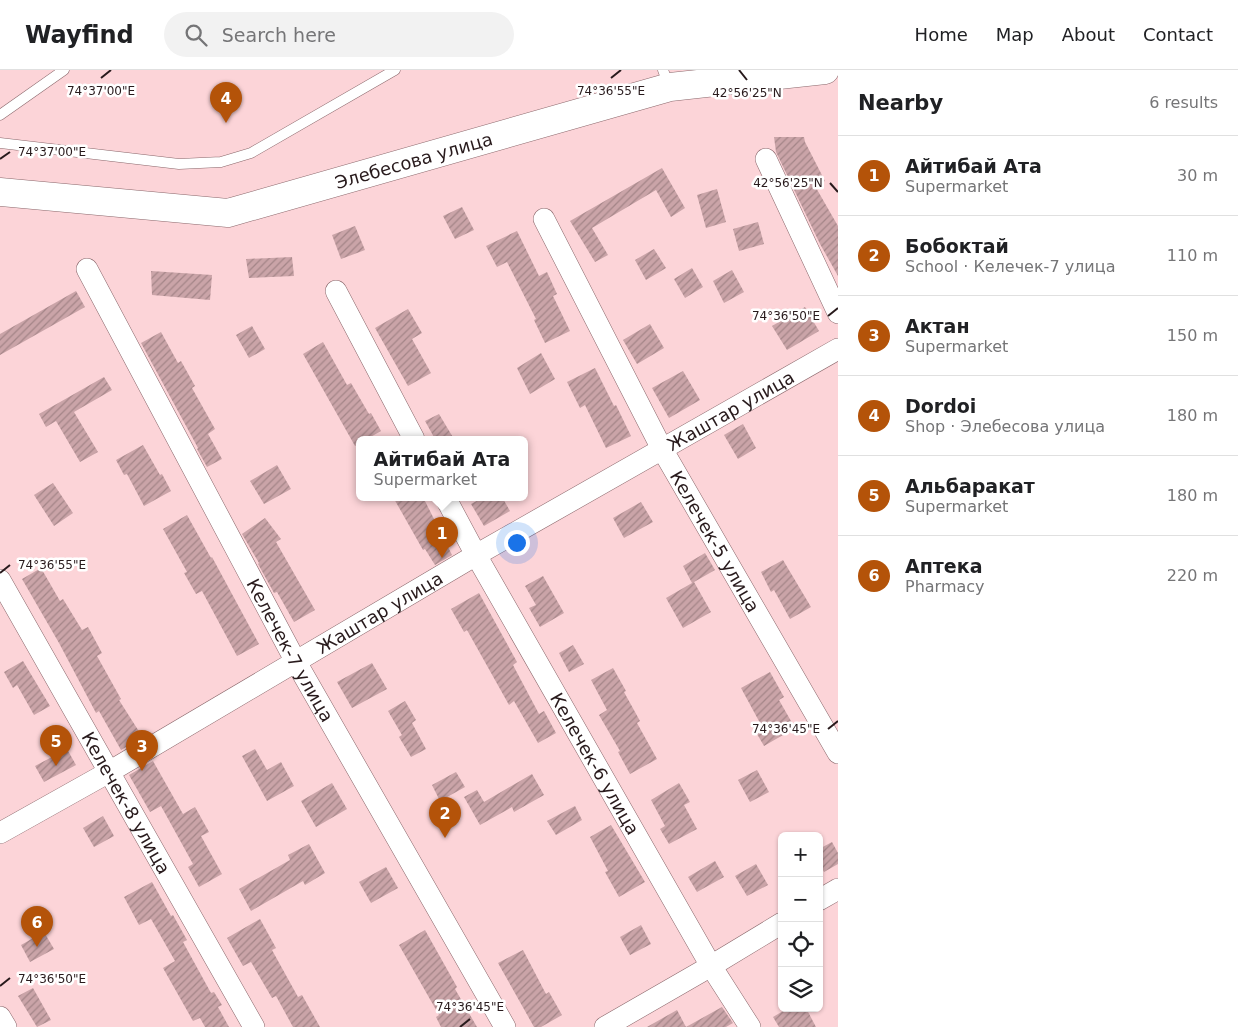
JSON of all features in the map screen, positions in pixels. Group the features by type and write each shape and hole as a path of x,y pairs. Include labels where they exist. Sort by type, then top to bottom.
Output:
{"main road":[{"name":"Элебесова улица","path":"0,192 228,213 666,78 825,70"}],"street":[{"path":"766,159 838,313"},
{"name":"Келечек-5 улица","path":"544,219 662,449 838,753"},
{"name":"Келечек-7 улица","path":"87,269 296,662 505,1027"},
{"path":"336,291 412,436"},
{"name":"Жаштар улица","path":"0,833 110,772 476,555 838,349"},
{"name":"Келечек-6 улица","path":"446,501 711,966 750,1027"},
{"name":"Келечек-8 улица","path":"0,580 254,1027"},
{"path":"823,898 838,889"},
{"path":"604,1027 778,925"},
{"path":"0,1017 6,1027"}],"lane":[{"path":"0,115 64,70"},
{"path":"0,143 179,164 221,162 251,153 395,70"}],"building":[{"path":"774,137 804,137 825,181 815,186 838,226 838,276 820,244 776,152"},
{"path":"662,168 685,208 671,217 656,190 592,228 608,255 595,262 570,221"},
{"path":"717,189 726,222 706,228 697,195"},
{"path":"462,207 474,230 455,239 443,216"},
{"path":"758,222 764,244 739,251 733,229"},
{"path":"355,226 365,250 341,259 332,235"},
{"path":"517,231 539,276 547,272 557,294 553,296 570,331 545,343 534,320 536,319 507,262 497,267 486,246"},
{"path":"654,249 666,268 646,280 635,260"},
{"path":"292,257 294,276 249,278 246,259"},
{"path":"692,268 703,287 685,298 674,279"},
{"path":"732,270 744,292 724,303 713,281"},
{"path":"151,271 212,275 210,300 152,295"},
{"path":"76,291 85,307 0,355 0,334"},
{"path":"805,307 819,331 787,350 772,326"},
{"path":"408,309 422,333 412,339 431,373 408,386 375,328"},
{"path":"650,324 664,348 637,364 623,340"},
{"path":"252,326 265,349 249,358 236,335"},
{"path":"161,332 178,363 181,361 195,386 192,388 215,429 208,434 222,459 207,467 141,343"},
{"path":"323,342 347,385 351,383 381,431 372,436 356,436 355,446 303,354"},
{"path":"541,353 555,379 530,394 517,368"},
{"path":"595,368 631,436 606,448 585,405 580,408 567,382"},
{"path":"683,371 700,400 669,418 652,388"},
{"path":"104,377 112,390 74,412 98,452 80,462 56,421 46,427 39,414"},
{"path":"439,414 452,436 433,436 425,421"},
{"path":"743,424 756,448 738,459 724,435"},
{"path":"143,445 171,491 144,506 127,474 124,475 116,460"},
{"path":"277,465 291,489 264,504 250,481"},
{"path":"53,483 73,513 54,526 34,495"},
{"path":"395,501 425,501 452,555 435,565 425,549 423,550"},
{"path":"477,501 504,501 510,511 484,526 471,504"},
{"path":"641,502 653,522 624,538 613,518"},
{"path":"187,515 259,644 237,656 202,591 196,594 184,573 187,572 163,529"},
{"path":"265,518 281,539 276,542 315,610 294,622 277,592 274,593 242,534"},
{"path":"705,553 715,570 694,582 711,612 683,628 666,598 692,583 683,566"},
{"path":"783,560 811,607 790,619 774,590 771,592 761,572"},
{"path":"41,568 60,601 63,599 82,630 88,627 102,653 97,656 121,699 119,700 140,733 141,738 121,750 99,711 96,713 22,579"},
{"path":"543,576 564,613 540,627 529,608 536,605 525,586"},
{"path":"479,593 517,662 513,665 539,714 544,711 556,733 538,743 514,701 509,705 467,630 464,632 451,609"},
{"path":"573,645 584,664 569,672 559,653"},
{"path":"23,661 50,706 34,715 17,685 13,688 4,672"},
{"path":"372,663 387,689 352,708 337,682"},
{"path":"613,668 640,721 637,723 657,759 630,774 618,752 620,751 599,715 607,710 591,680"},
{"path":"770,672 784,697 779,700 795,728 764,746 753,727 760,723 741,688"},
{"path":"405,701 416,720 412,723 426,749 411,757 399,737 402,735 388,711"},
{"path":"67,749 76,765 44,782 35,766"},
{"path":"255,749 267,770 281,762 294,786 267,801 242,756"},
{"path":"153,761 183,814 195,807 209,832 201,836 222,874 199,887 188,867 193,864 161,806 150,812 129,775"},
{"path":"757,770 769,792 750,802 738,780"},
{"path":"456,772 465,787 440,801 432,785"},
{"path":"532,774 544,795 514,812 512,807 480,825 464,797 477,790 484,802"},
{"path":"332,783 347,809 316,827 301,801"},
{"path":"679,783 690,802 684,805 697,829 669,844 660,829 665,826 651,800"},
{"path":"575,806 582,820 556,835 547,821"},
{"path":"103,816 114,836 94,847 83,828"},
{"path":"611,825 645,882 619,897 605,872 608,871 590,837"},
{"path":"832,842 838,853 838,864 824,872 823,870 823,847"},
{"path":"309,844 325,873 305,885 303,881 251,911 239,889 290,860 288,855"},
{"path":"715,861 724,877 697,892 688,877"},
{"path":"756,864 768,885 747,896 735,876"},
{"path":"386,867 398,888 371,903 359,882"},
{"path":"152,882 187,940 183,942 211,993 214,992 222,1005 218,1007 229,1027 205,1027 200,1018 193,1021 163,968 175,961 151,919 139,925 124,897"},
{"path":"260,919 276,948 272,950 298,997 302,995 320,1027 293,1027 276,996 272,998 251,962 243,966 227,938"},
{"path":"641,925 651,944 630,955 620,937"},
{"path":"425,930 477,1027 441,1027 436,1017 439,1015 399,945"},
{"path":"44,932 54,949 30,962 21,945"},
{"path":"523,950 546,994 549,992 562,1015 541,1027 534,1027 498,963"},
{"path":"33,988 51,1020 37,1027 18,996"},
{"path":"722,1007 733,1023 726,1027 686,1027"},
{"path":"677,1010 686,1027 647,1027"},
{"path":"781,1012 808,1012 816,1027 779,1027 773,1017"}],"place":[{"name":"Dordoi","path":"226,123"},
{"name":"Айтибай Ата","path":"442,558"},
{"name":"Альбаракат","path":"56,766"},
{"name":"Актан","path":"142,771"},
{"name":"Бобоктай","path":"445,838"},
{"name":"Аптека","path":"37,947"}]}
